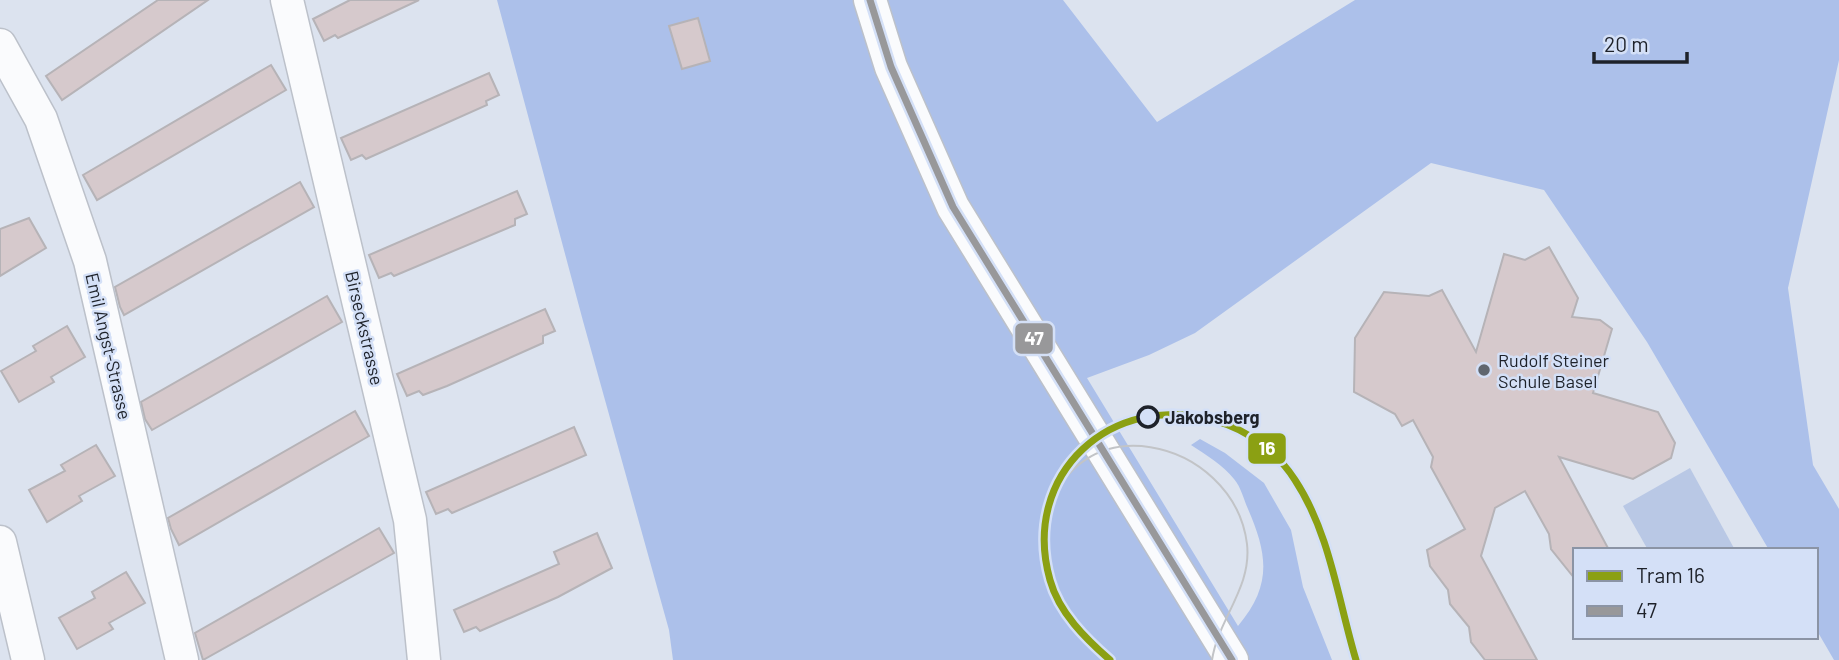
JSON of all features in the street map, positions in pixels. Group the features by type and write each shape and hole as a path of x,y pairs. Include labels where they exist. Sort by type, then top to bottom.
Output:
{"street":[{"name":"Birseckstrasse","path":"287,0 410,520 424,660"},
{"path":"870,0 891,67 953,206 1232,660"},
{"name":"Emil Angst-Strasse","path":"0,45 41,119 90,261 182,660"},
{"path":"0,542 27,660"}],"shaded area":[{"path":"497,0 1063,0 1157,122 1355,0 1839,0 1839,60 1788,288 1813,465 1839,509 1839,660 1834,660 1818,632 1818,548 1768,548 1647,342 1544,190 1431,163 1195,333 1149,355 1087,378 1238,626 1257,597 1261,584 1263,556 1260,541 1236,482 1220,465 1191,445 1200,439 1225,453 1264,483 1291,530 1303,587 1332,660 673,660 669,630"},
{"path":"1690,468 1734,548 1647,548 1623,506"}],"building":[{"path":"158,0 208,0 62,100 46,76"},
{"path":"350,0 419,0 338,38 335,35 324,41 313,19"},
{"path":"698,18 710,61 682,69 669,26"},
{"path":"271,65 286,90 97,200 83,175"},
{"path":"489,73 499,95 486,101 487,105 366,159 362,155 351,160 341,138"},
{"path":"300,182 314,207 124,315 115,287"},
{"path":"517,191 527,214 515,219 515,225 394,276 391,273 379,278 369,255"},
{"path":"29,218 46,248 0,276 0,229"},
{"path":"1549,247 1578,298 1572,317 1600,320 1612,329 1593,393 1658,412 1675,443 1671,458 1633,479 1559,457 1608,548 1573,548 1573,576 1551,549 1549,534 1525,491 1495,508 1481,556 1537,660 1485,660 1471,642 1469,627 1450,604 1448,590 1430,566 1427,550 1465,529 1431,467 1433,457 1413,420 1402,426 1395,414 1354,392 1355,338 1384,292 1429,296 1442,290 1476,352 1504,254 1525,260"},
{"path":"327,296 342,322 152,430 145,419 141,402"},
{"path":"545,309 555,331 543,336 543,343 447,386 423,395 419,391 407,396 397,374"},
{"path":"67,326 85,357 51,377 54,382 19,402 1,371 36,351 33,346"},
{"path":"355,411 369,436 179,545 168,518"},
{"path":"574,427 586,455 452,513 448,509 436,514 426,492"},
{"path":"96,445 115,476 79,496 82,501 47,522 29,490 65,471 61,465"},
{"path":"379,528 394,553 203,660 195,633"},
{"path":"597,533 612,568 558,597 480,631 476,627 464,632 454,610 559,564 554,552"},
{"path":"126,572 145,603 109,623 113,629 77,649 59,618 95,598 92,592"}],"tram line":[{"name":"16","path":"1110,660 1074,624 1054,592 1044,541 1049,506 1062,475 1083,449 1110,430 1142,418 1178,415 1216,421 1239,430 1271,451 1288,470 1307,500 1325,544 1356,660"},
{"path":"1045,526 1060,486 1085,460 1116,447 1150,447 1184,458 1213,478 1236,508 1247,544 1247,560 1240,589 1215,645 1212,660"}],"transit line":[{"name":"47","path":"870,0 891,67 953,207 1232,660"}],"place":[{"name":"Rudolf Steiner Schule Basel","path":"1484,370"},
{"name":"Jakobsberg","path":"1148,417"}]}
